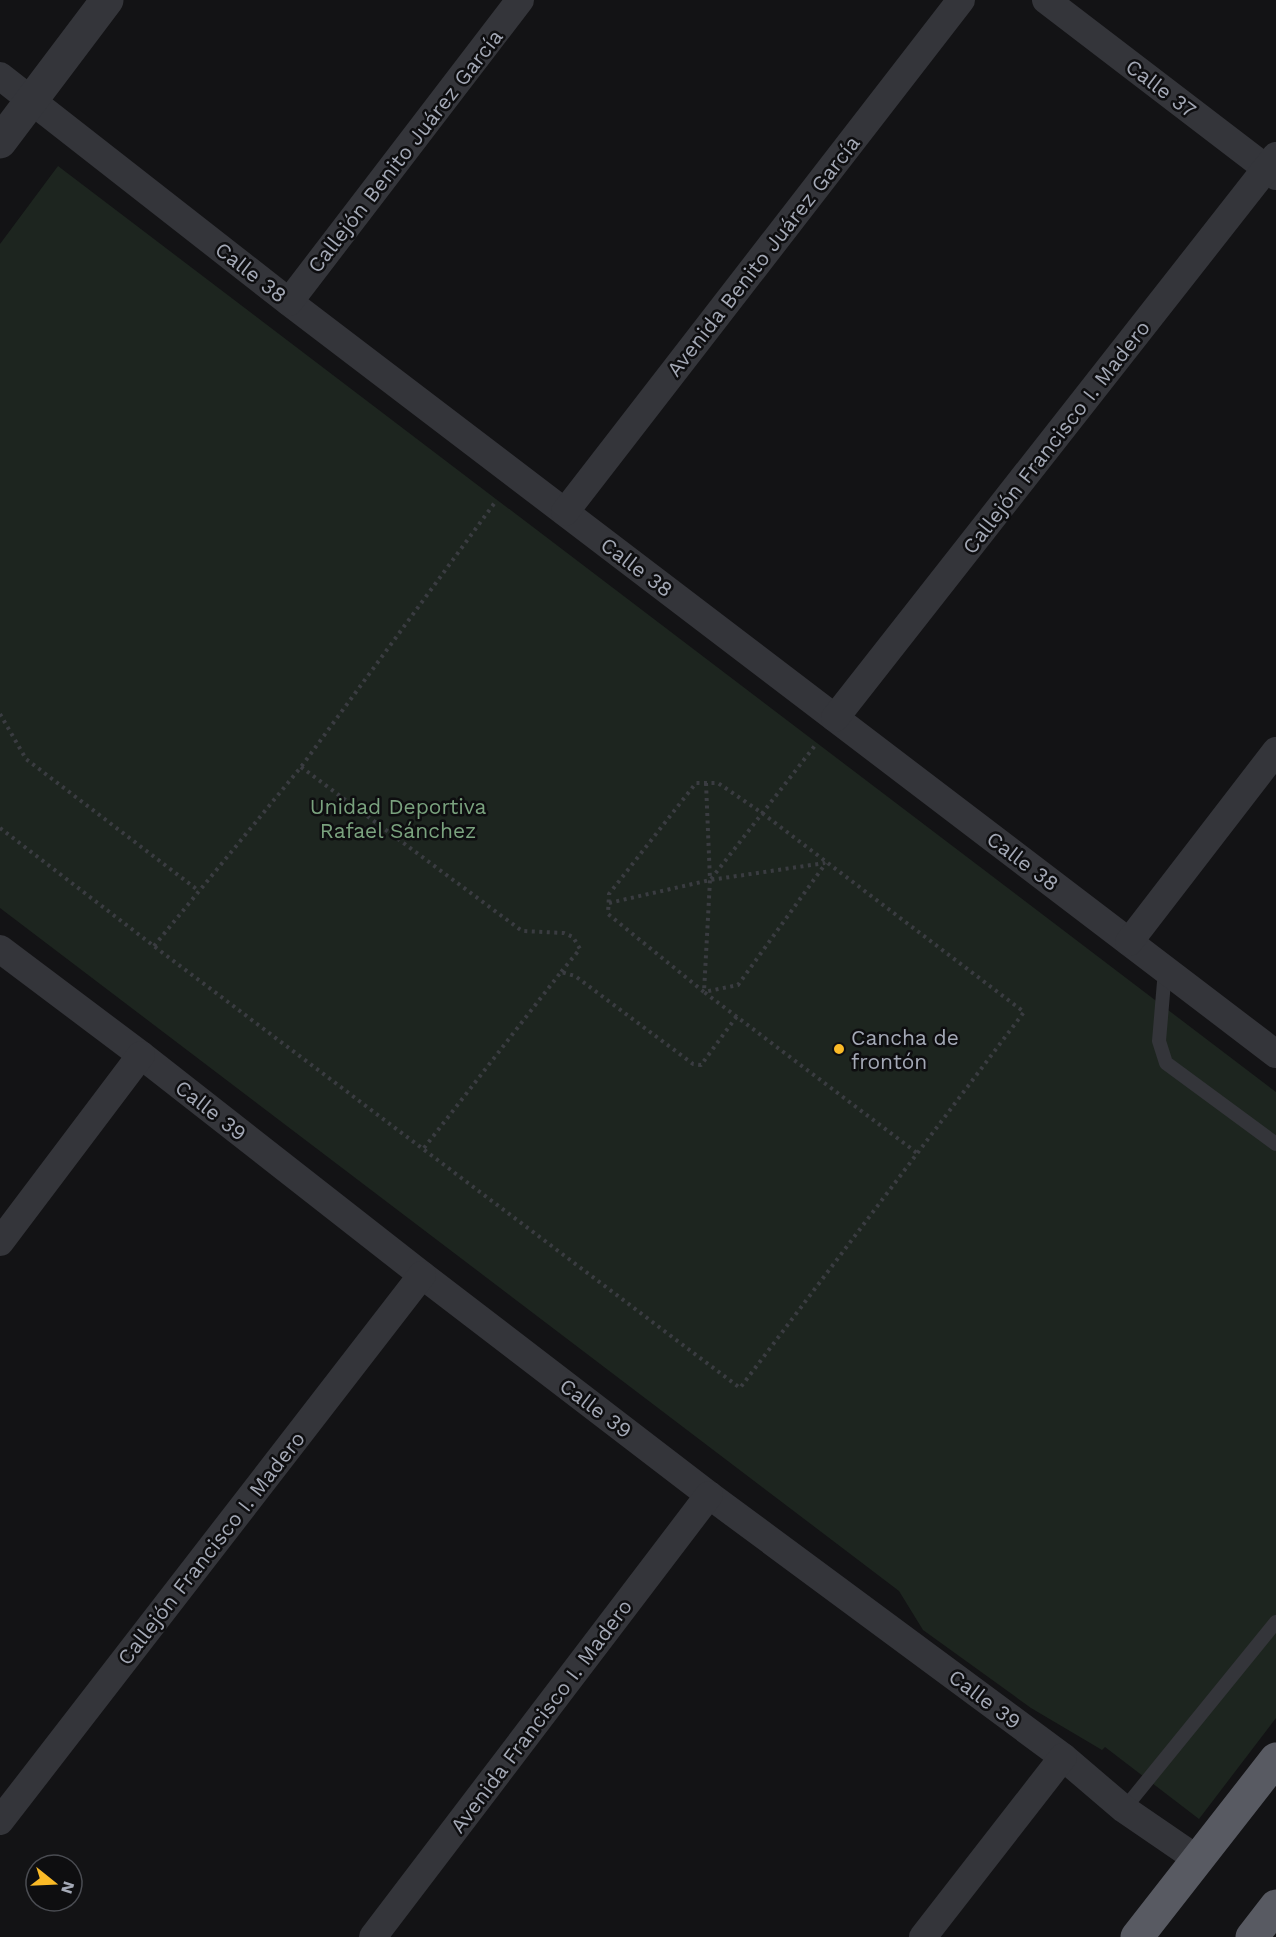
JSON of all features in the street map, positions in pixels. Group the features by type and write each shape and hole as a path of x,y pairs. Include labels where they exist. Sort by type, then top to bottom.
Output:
{"highway":[{"path":"1137,1937 1276,1759"}],"street":[{"path":"0,142 107,0"},
{"name":"Callejón Benito Juárez García","path":"289,302 520,0"},
{"name":"Avenida Benito Juárez García","path":"565,512 961,0"},
{"name":"Calle 37","path":"1046,0 1273,167"},
{"name":"Calle 38","path":"0,76 289,302 1276,1054"},
{"name":"Callejón Francisco I. Madero","path":"835,718 1273,167"},
{"path":"1130,942 1276,751"},
{"name":"Calle 39","path":"0,949 141,1055 422,1275 710,1495 1063,1757 1124,1809 1197,1859"},
{"path":"0,1242 141,1055"},
{"name":"Callejón Francisco I. Madero","path":"0,1821 422,1275"},
{"name":"Avenida Francisco I. Madero","path":"373,1937 710,1495"},
{"path":"923,1937 1063,1757"}],"lane":[{"path":"1166,970 1158,1041 1166,1063 1276,1144"},
{"path":"1124,1809 1276,1622"}],"path":[{"path":"154,946 301,767 500,496"},
{"path":"0,714 26,759 199,891"},
{"path":"710,880 800,765"},
{"path":"301,767 522,931 564,933 573,937 580,949 424,1148"},
{"path":"0,828 740,1388 1024,1012 762,813 718,783 696,783 609,894 608,914 704,992 917,1153"},
{"path":"704,992 710,880 706,783"},
{"path":"609,903 710,880 826,863"},
{"path":"704,992 738,985 826,863"},
{"path":"561,972 575,976 693,1064 700,1065 737,1016"}],"green space":[{"name":"Unidad Deportiva Rafael Sánchez","path":"58,166 1276,1092 1276,1718 1199,1819 1105,1747 1102,1750 1031,1708 923,1630 899,1591 0,908 0,244"}],"place":[{"name":"Cancha de frontón","path":"839,1049"}]}
